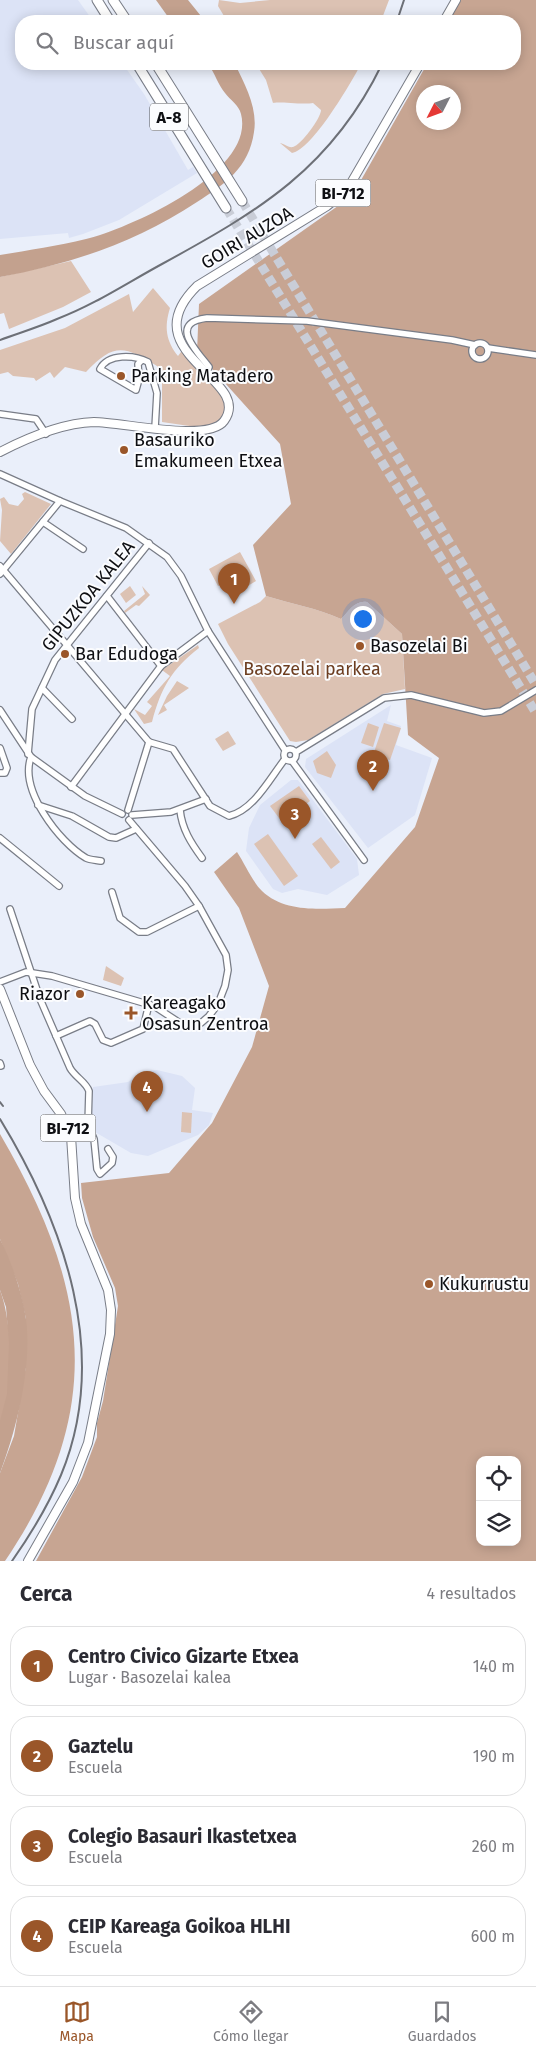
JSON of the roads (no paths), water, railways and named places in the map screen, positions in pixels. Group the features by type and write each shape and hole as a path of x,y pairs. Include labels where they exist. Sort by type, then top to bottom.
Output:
{"highway":[{"path":"96,0 106,15"},
{"path":"113,0 123,15"},
{"name":"A-8","path":"141,70 224,204"},
{"name":"A-8","path":"160,70 242,201"}],"main road":[{"path":"447,15 456,0"},
{"name":"GOIRI AUZOA","path":"155,428 204,431 214,429 225,419 229,405 224,391 184,348 176,329 178,312 188,295 197,286 312,216 347,190 417,70"},
{"name":"BI-712","path":"0,452 45,431 72,425 95,422 155,428"},
{"name":"BI-712","path":"1,992 30,1065 44,1091 61,1114 71,1136 75,1198 80,1224 106,1284 111,1310 110,1334 88,1443 73,1482 28,1561"}],"street":[{"path":"207,373 209,367 188,338 187,331 194,319 307,321 452,340 475,345 482,343 488,348 536,355"},
{"path":"475,345 474,355 480,359 487,355 488,348"},
{"path":"142,360 138,364 139,379 136,390 100,369 109,361 124,356 142,360 149,364 156,393 155,428"},
{"path":"0,414 36,419 45,431"},
{"path":"0,474 126,528 167,557 181,576 208,631 285,750 285,759 240,813 229,816 217,811 206,799 179,754 169,746 149,742 1,570 60,501"},
{"path":"43,522 82,549"},
{"name":"GIPUZKOA KALEA","path":"38,805 33,791 29,765 32,709 55,660 149,543"},
{"path":"107,596 161,666"},
{"path":"71,787 161,666 208,631"},
{"path":"42,688 72,719"},
{"path":"292,761 296,756 296,752 384,698 411,695 484,713 501,711 536,690"},
{"path":"0,712 29,755 71,787 128,815 180,810 206,799"},
{"path":"0,982 26,972 61,978 149,1004 180,1022 201,1023 218,1004 225,986 228,962 199,906 170,866 136,829 128,815 149,742"},
{"path":"0,748 7,768 5,773 0,773"},
{"path":"285,750 291,749 296,752"},
{"path":"285,759 292,761 364,860"},
{"path":"38,805 72,816 116,838 136,829"},
{"path":"38,805 73,846 86,858 101,861"},
{"path":"180,810 181,822 188,838 202,858"},
{"path":"0,838 59,886"},
{"path":"112,892 120,918 138,932 147,932 199,906"},
{"path":"10,909 32,973 70,1068 74,1076 88,1086 88,1125 94,1139 97,1169 100,1174 112,1163 113,1157 108,1149"},
{"path":"56,1036 90,1021 95,1024 103,1040 111,1043 143,1029 149,1004"}],"tunnel":[{"path":"242,201 536,685"},
{"path":"226,208 536,713"}],"railway":[{"path":"399,15 404,0"},
{"path":"0,340 50,322 97,300 230,225 261,205 290,183 316,159 340,132 362,100 379,70"},
{"path":"0,1102 3,1106"},
{"path":"0,1119 23,1159 44,1202 61,1246 73,1291 81,1337 82,1383 75,1429 61,1475 39,1520 12,1561"}],"place":[{"name":"Parking Matadero","path":"121,376"},
{"name":"Basauriko Emakumeen Etxea","path":"124,450"},
{"name":"Centro Civico Gizarte Etxea","path":"234,604"},
{"name":"Basozelai Bi","path":"360,646"},
{"name":"Bar Edudoga","path":"65,654"},
{"name":"Gaztelu","path":"373,791"},
{"name":"Colegio Basauri Ikastetxea","path":"295,839"},
{"name":"Riazor","path":"80,994"},
{"name":"Kareagako Osasun Zentroa","path":"131,1013"},
{"name":"CEIP Kareaga Goikoa HLHI","path":"147,1112"},
{"name":"Kukurrustu","path":"429,1284"}],"park label":[{"name":"Basozelai parkea","path":"312,669"}]}
